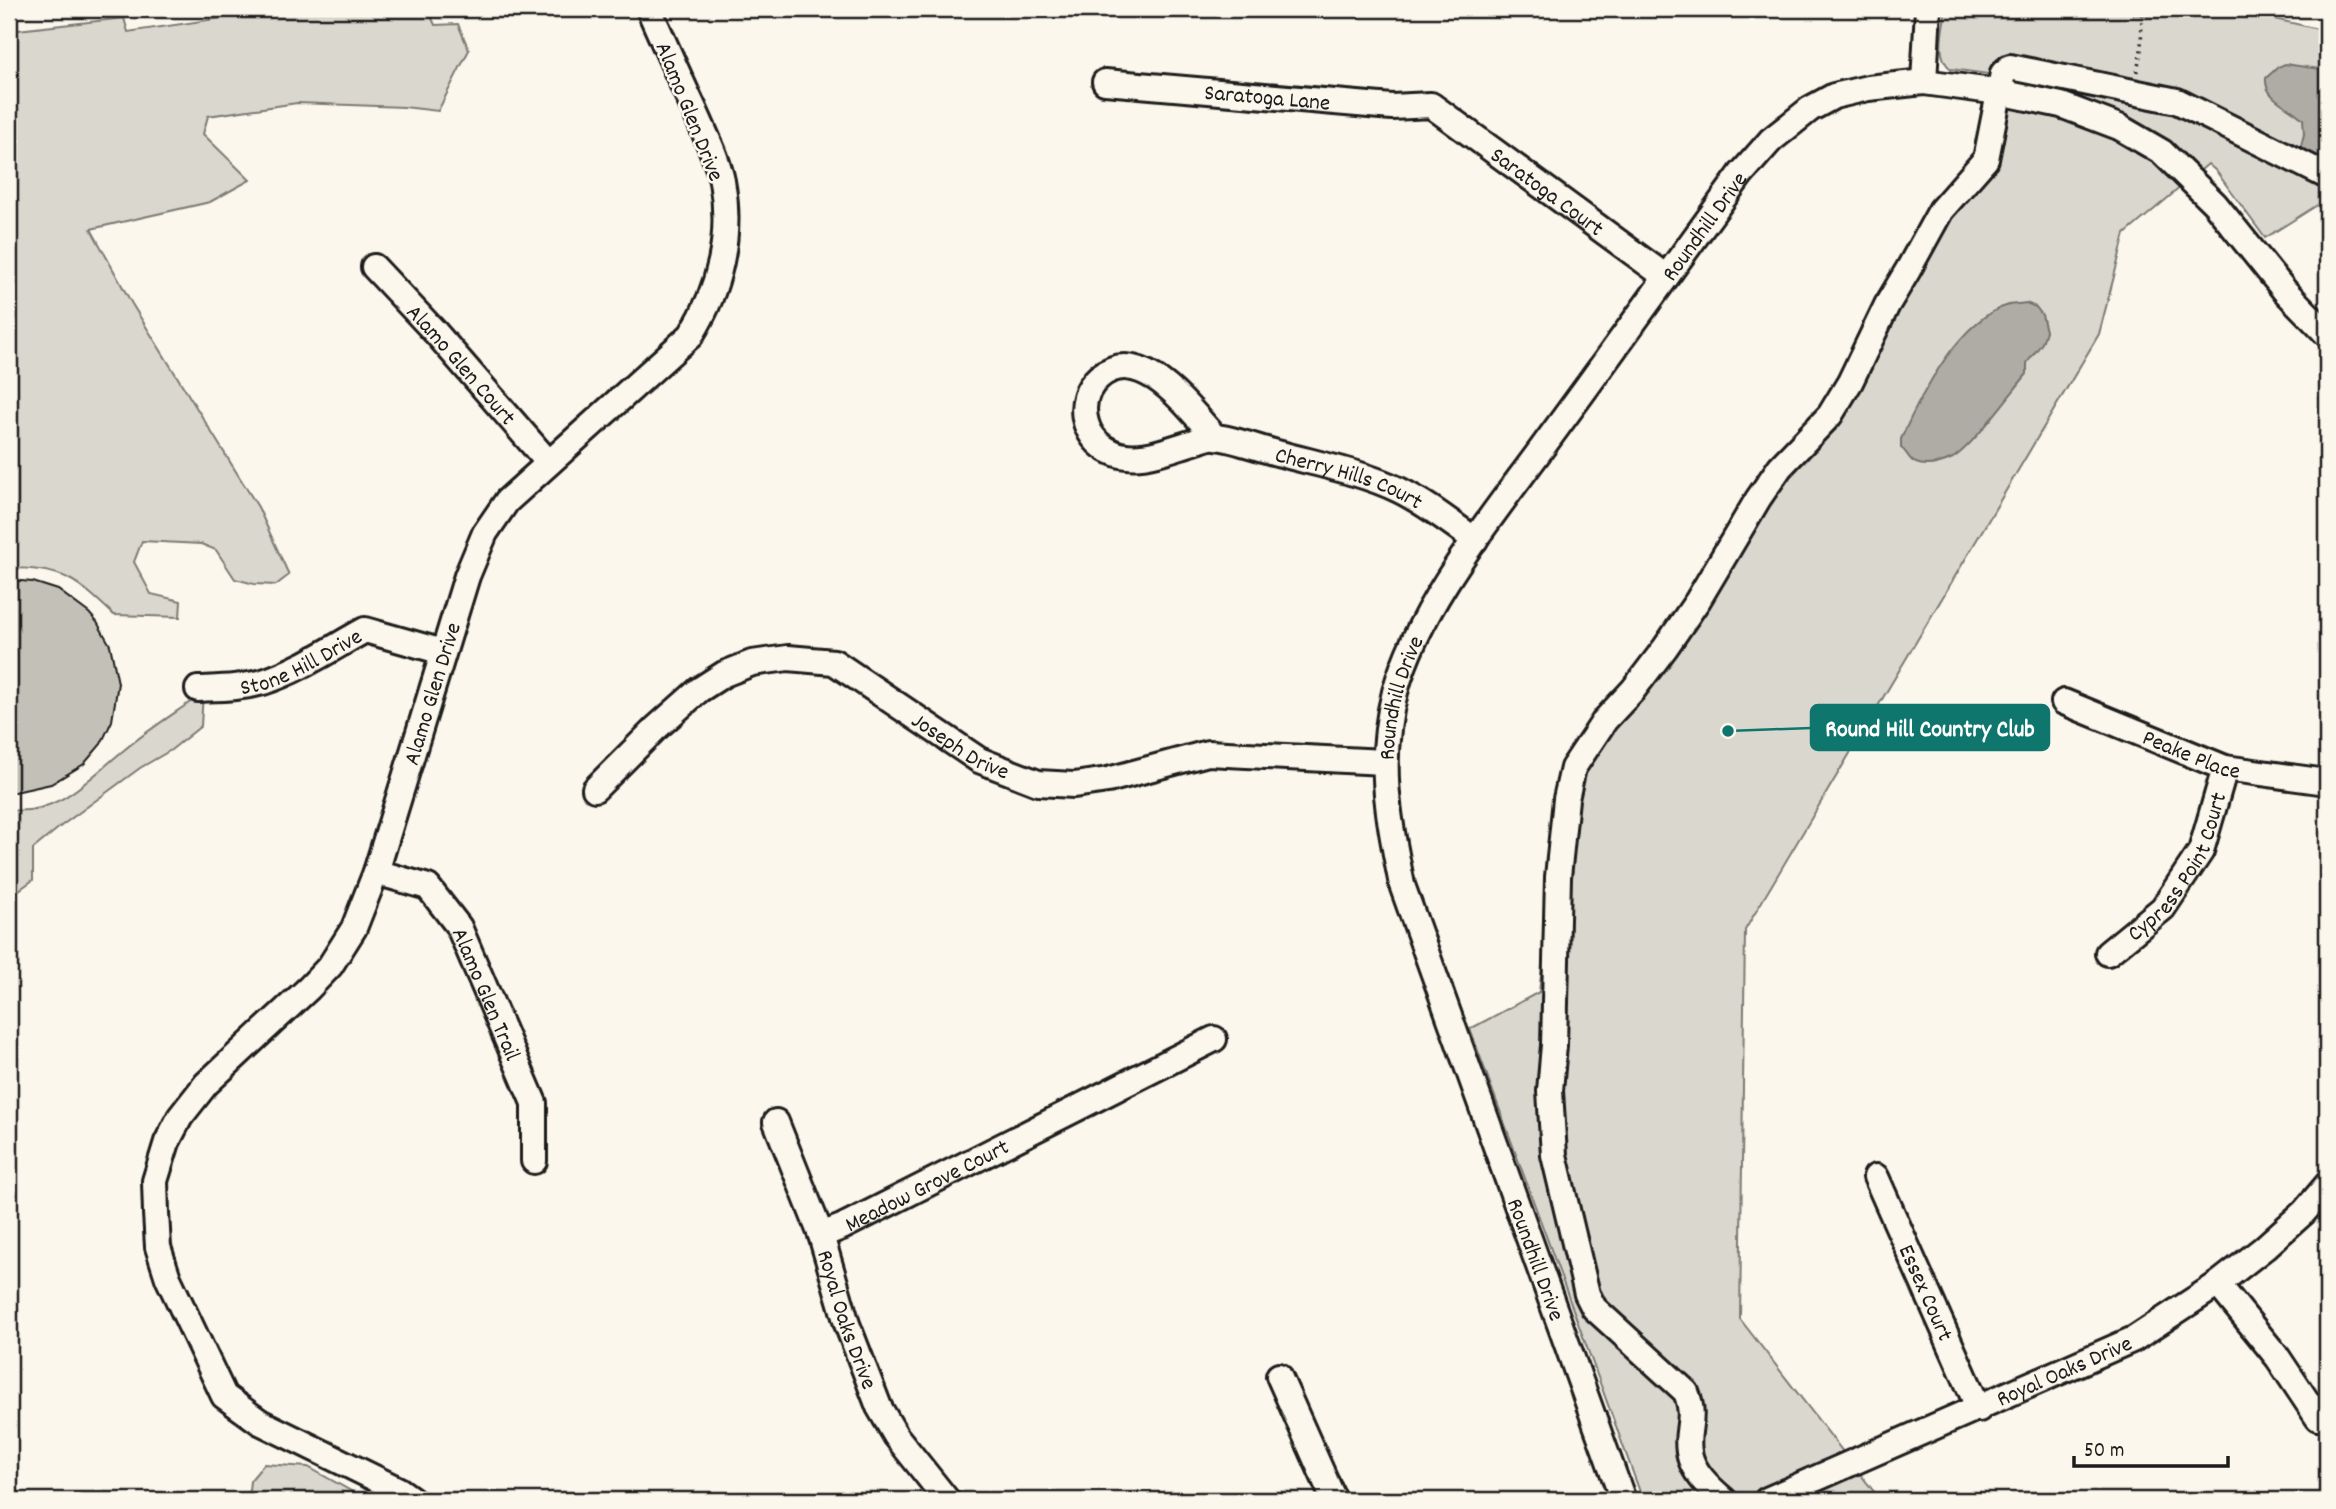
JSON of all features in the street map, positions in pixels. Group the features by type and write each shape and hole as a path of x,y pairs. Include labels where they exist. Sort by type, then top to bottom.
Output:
{"street":[{"name":"Alamo Glen Drive","path":"413,1500 399,1490 260,1422 224,1396 168,1278 158,1247 155,1181 167,1142 191,1101 330,966 354,929 376,872 467,576 485,533 507,501 691,335 714,292 723,256 726,219 722,180 709,142 649,9"},
{"path":"1924,82 1928,9"},
{"path":"1724,1500 1697,1472 1689,1453 1692,1418 1686,1392 1594,1308 1590,1301 1560,1189 1554,1155 1550,1091 1554,1045 1558,877 1566,799 1573,768 1605,720 1633,691 1665,648 1698,600 1780,467 1830,415 1850,382 1887,305 1941,210 1986,159 2003,73 2010,67 2177,101 2327,176"},
{"name":"Saratoga Lane","path":"1105,82 1392,107 1431,105"},
{"name":"Roundhill Drive","path":"1623,1500 1402,885 1390,824 1384,762 1389,721 1404,664 1423,622 1475,540 1741,174 1771,140 1810,109 1834,96 1868,88 1924,82 1999,92 2061,105 2119,127 2162,152 2215,204 2285,291 2327,334"},
{"name":"Saratoga Court","path":"1431,105 1667,277"},
{"name":"Alamo Glen Court","path":"374,267 436,333 548,462"},
{"path":"1118,367 1142,370 1154,376 1179,398 1214,436 1142,456 1120,456 1101,446 1090,433 1084,417 1086,396 1098,378 1109,371 1118,367"},
{"name":"Cherry Hills Court","path":"1214,436 1361,476 1399,490 1475,540"},
{"name":"Stone Hill Drive","path":"198,689 231,688 280,676 365,630 443,652"},
{"name":"Joseph Drive","path":"595,789 699,690 724,674 752,663 788,658 834,662 979,760 1038,783 1074,785 1108,780 1208,753 1384,762"},
{"name":"Peake Place","path":"2064,702 2225,768 2327,782"},
{"name":"Cypress Point Court","path":"2108,953 2163,908 2201,850 2225,768"},
{"name":"Alamo Glen Trail","path":"376,872 428,887 459,927 534,1103 534,1161"},
{"name":"Meadow Grove Court","path":"821,1235 842,1227 1214,1039"},
{"name":"Royal Oaks Drive","path":"776,1122 821,1235 847,1324 879,1407 896,1436 946,1500"},
{"name":"Essex Court","path":"1876,1177 1979,1409"},
{"name":"Royal Oaks Drive","path":"1768,1500 2134,1339 2218,1284 2264,1248 2304,1212 2327,1185"},
{"path":"2218,1284 2278,1358 2318,1418"},
{"path":"1279,1376 1334,1500"}],"path":[{"path":"2133,91 2141,50 2143,15"}],"shaded area":[{"path":"282,9 428,9 435,25 458,24 469,50 438,111 297,103 208,116 203,134 250,180 210,202 91,229 132,304 258,507 289,575 276,585 254,584 235,579 216,550 201,544 142,541 134,562 151,594 181,601 180,617 114,615 89,592 68,578 43,570 9,568 9,31 124,18 128,32"},
{"path":"1946,9 2253,9 2257,15 2327,31 2327,199 2265,238 2208,164 2125,234 2099,334 1745,930 1740,1319 1875,1493 1887,1500 1643,1500 1470,1029 1539,992 1551,893 1573,757 1811,421 1865,340 1981,148 1996,75 1951,69 1946,63 1941,41"},
{"path":"2285,64 2327,70 2327,158 2318,160 2300,150 2304,134 2303,119 2273,97 2266,85 2266,78"},
{"path":"2026,303 2036,307 2042,315 2046,331 2042,343 2027,363 2027,374 1961,452 1944,462 1925,465 1913,462 1901,448 1901,439 1944,361 1974,325 2009,305"},
{"path":"203,693 201,726 171,750 140,768 33,849 33,880 9,897 9,810 43,807 72,793 143,735"},
{"path":"264,1464 308,1467 367,1500 248,1500 250,1481"}],"building":[{"path":"2133,9 2152,9 2152,15 2133,14"},
{"path":"9,580 33,582 58,590 89,613 110,645 118,683 112,721 101,744 84,764 51,784 15,792 9,792"}],"place":[{"name":"Round Hill Country Club","path":"1728,731"}]}
